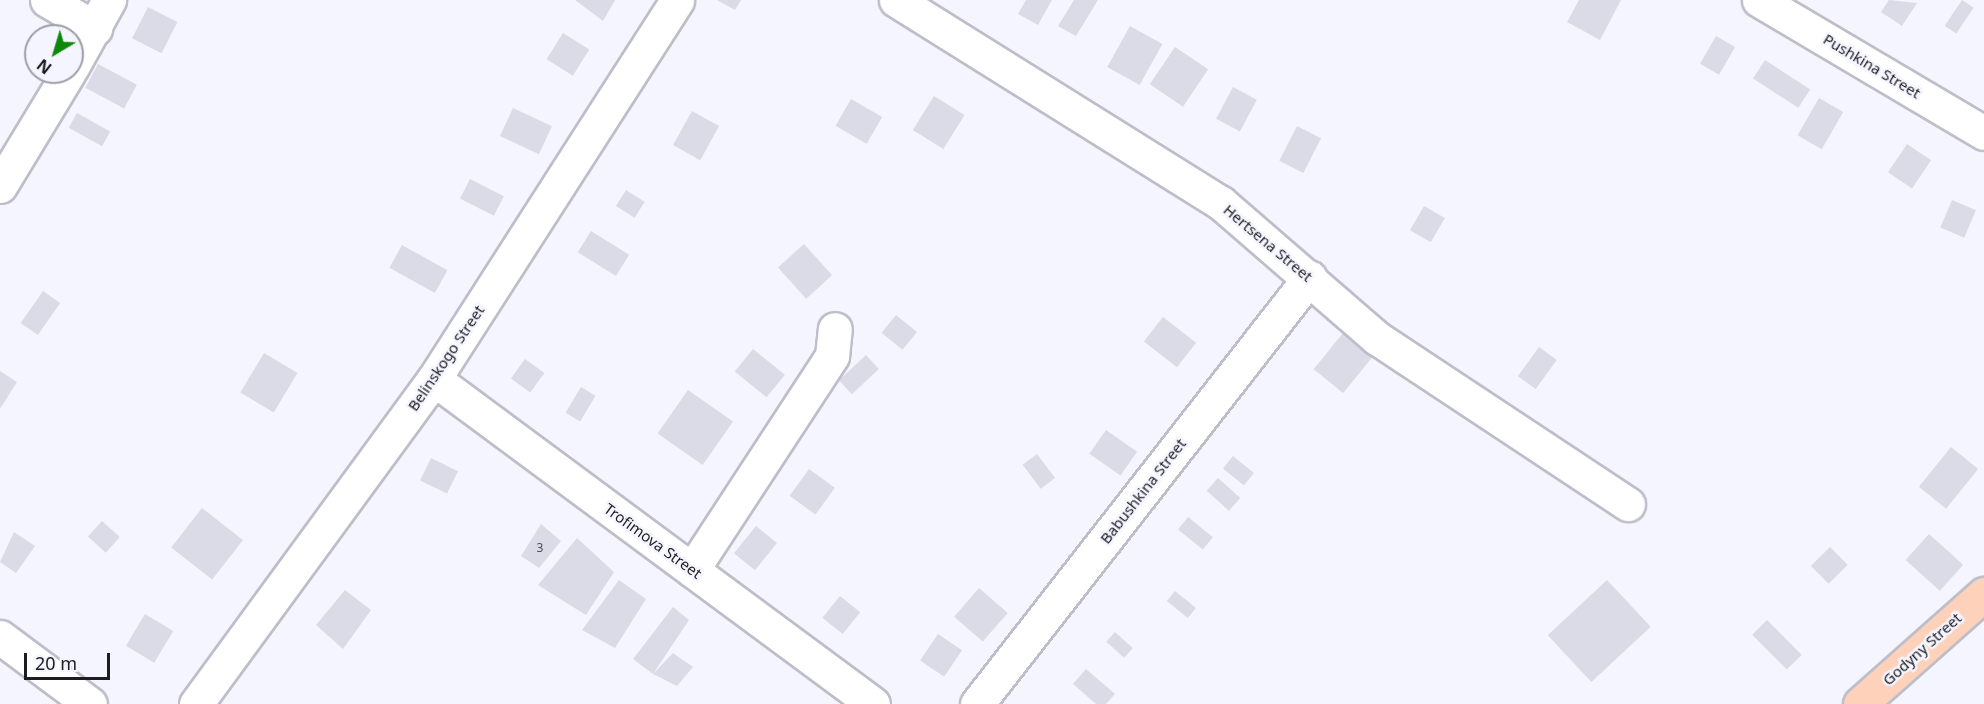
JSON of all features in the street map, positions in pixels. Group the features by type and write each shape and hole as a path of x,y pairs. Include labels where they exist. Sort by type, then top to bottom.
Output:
{"main road":[{"name":"Godyny Street","path":"1860,704 1984,594"}],"street":[{"path":"47,0 102,14 84,46"},
{"name":"Belinskogo Street","path":"196,704 434,379 678,0"},
{"name":"Hertsena Street","path":"896,0 1221,203 1310,277 1377,338 1628,504"},
{"name":"Pushkina Street","path":"1759,0 1984,133"},
{"path":"0,186 62,84"},
{"name":"Babushkina Street","path":"977,704 1310,277"},
{"path":"692,570 832,356 835,329"},
{"name":"Trofimova Street","path":"434,379 873,704"},
{"path":"0,637 90,704"}],"building":[{"path":"575,0 615,0 603,21"},
{"path":"717,0 741,0 735,10"},
{"path":"1026,0 1052,0 1038,25 1018,14"},
{"path":"1074,0 1098,0 1076,36 1058,26"},
{"path":"1579,0 1621,0 1600,40 1567,22"},
{"path":"1889,0 1917,3 1902,26 1881,12"},
{"path":"1962,0 1974,8 1956,34 1945,26"},
{"path":"148,7 177,22 162,53 132,38"},
{"path":"1130,26 1162,44 1140,85 1107,67"},
{"path":"563,33 589,49 573,76 547,59"},
{"path":"1716,36 1735,47 1719,75 1700,64"},
{"path":"1175,47 1208,69 1183,107 1150,84"},
{"path":"1765,60 1810,89 1798,108 1753,78"},
{"path":"98,64 137,85 124,108 85,88"},
{"path":"1233,87 1257,100 1240,131 1216,119"},
{"path":"934,96 965,115 943,149 913,130"},
{"path":"1819,98 1843,112 1822,149 1798,135"},
{"path":"851,99 882,117 867,144 836,126"},
{"path":"513,108 552,126 539,154 500,136"},
{"path":"692,111 719,126 700,160 673,145"},
{"path":"77,113 110,131 102,146 69,128"},
{"path":"1297,126 1321,138 1303,173 1279,161"},
{"path":"1907,144 1931,160 1912,188 1888,172"},
{"path":"470,179 504,196 494,216 460,199"},
{"path":"626,190 645,202 635,218 616,206"},
{"path":"1952,200 1976,210 1964,238 1940,228"},
{"path":"1424,206 1445,218 1431,242 1410,230"},
{"path":"591,231 629,255 616,276 578,252"},
{"path":"804,244 832,275 806,299 778,267"},
{"path":"402,245 447,270 435,293 389,268"},
{"path":"43,291 60,303 38,335 21,323"},
{"path":"896,315 917,332 903,350 882,333"},
{"path":"1163,317 1196,343 1177,367 1144,341"},
{"path":"1347,328 1377,352 1343,393 1314,369"},
{"path":"1539,347 1557,360 1536,389 1518,376"},
{"path":"753,349 785,375 767,397 735,372"},
{"path":"264,353 297,373 274,413 240,392"},
{"path":"866,355 879,369 852,394 839,380"},
{"path":"525,359 544,373 530,393 511,378"},
{"path":"0,371 17,382 0,409"},
{"path":"581,387 596,396 580,421 566,413"},
{"path":"688,390 733,422 703,465 658,433"},
{"path":"1106,430 1137,452 1120,476 1089,454"},
{"path":"1951,447 1978,469 1946,509 1919,487"},
{"path":"1037,454 1055,478 1041,489 1023,465"},
{"path":"1233,456 1254,473 1244,485 1223,468"},
{"path":"431,458 458,471 447,494 420,480"},
{"path":"809,469 835,488 815,515 790,496"},
{"path":"1218,478 1240,498 1229,511 1207,491"},
{"path":"202,508 243,540 212,579 171,547"},
{"path":"1188,517 1213,537 1203,550 1178,529"},
{"path":"102,521 120,537 106,553 88,537"},
{"path":"541,524 561,541 539,568 521,556"},
{"path":"756,526 777,543 755,570 734,553"},
{"path":"14,532 35,546 16,573 0,562"},
{"path":"1929,534 1963,565 1940,591 1906,560"},
{"path":"577,538 614,572 586,615 538,585"},
{"path":"1830,547 1848,565 1829,584 1811,566"},
{"path":"619,580 646,599 615,648 582,630"},
{"path":"1607,580 1651,627 1591,682 1548,635"},
{"path":"979,588 1008,613 983,642 954,617"},
{"path":"345,590 371,610 343,649 316,625"},
{"path":"1175,591 1196,608 1188,618 1167,601"},
{"path":"840,596 860,612 843,634 822,618"},
{"path":"673,607 689,620 653,674 633,659"},
{"path":"145,614 173,631 154,663 126,646"},
{"path":"1767,620 1802,655 1787,669 1752,635"},
{"path":"1115,632 1133,648 1124,658 1106,642"},
{"path":"938,634 962,650 944,677 920,661"},
{"path":"673,653 693,667 677,686 653,674"},
{"path":"1086,669 1115,694 1106,704 1096,704 1073,684"}]}
